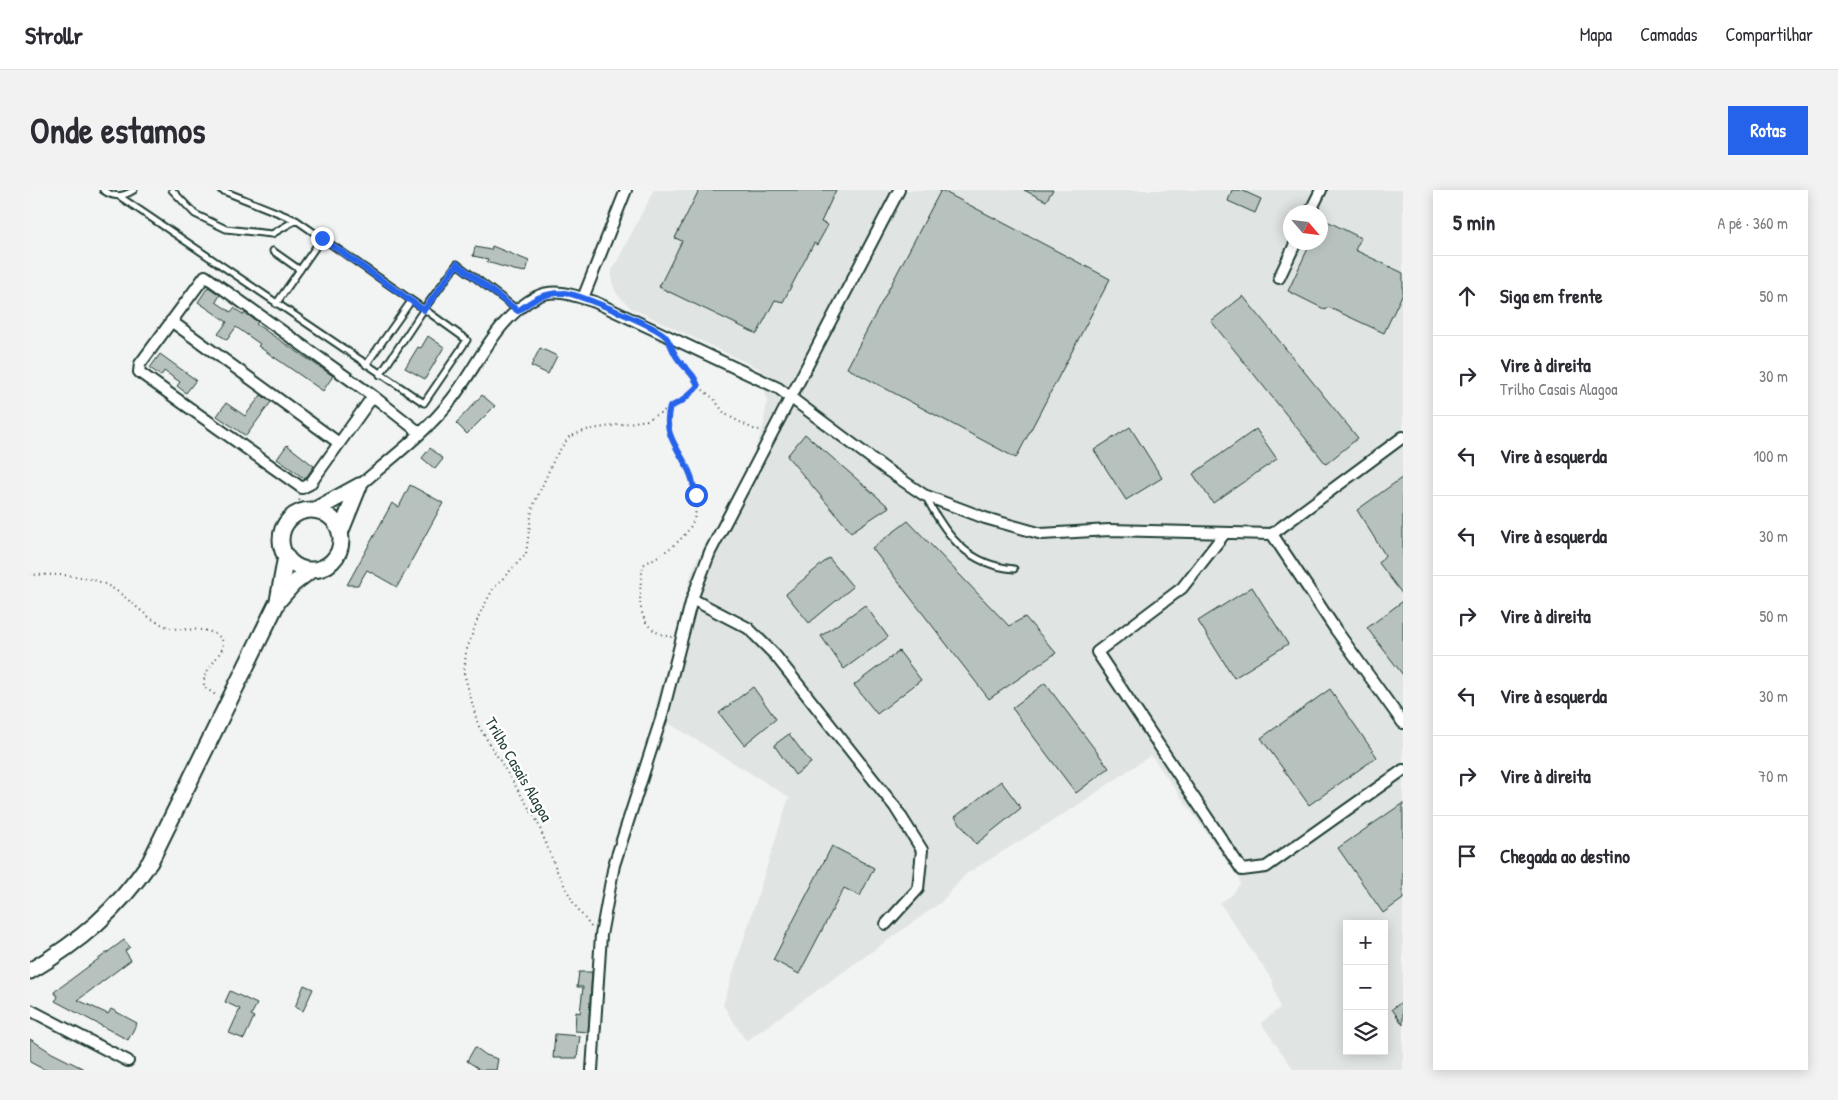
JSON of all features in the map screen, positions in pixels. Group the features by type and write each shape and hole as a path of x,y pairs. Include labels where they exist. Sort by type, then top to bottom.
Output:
{"street":[{"path":"583,298 626,190"},
{"path":"592,1070 601,939 614,865 661,719 692,600 710,552 899,190"},
{"path":"1314,205 1321,190"},
{"path":"1280,278 1292,250"},
{"path":"373,396 310,484 302,488 139,372 140,364 205,276 373,396 420,433"},
{"path":"315,510 358,486 420,433 450,402 496,333 518,311 537,297 565,292 583,298 712,356 791,396 887,470 924,495 985,518 1042,534 1109,530 1272,534 1403,437"},
{"path":"172,321 339,443"},
{"path":"340,532 338,526 328,515 315,510 304,510 295,514 286,523 282,533 282,545 286,556 292,563 311,570 322,568 331,562 339,548 340,532 358,486"},
{"path":"1225,533 1182,588 1097,652 1242,870 1266,867 1403,770"},
{"path":"1272,534 1336,630 1400,712 1403,723"},
{"path":"30,971 68,947 100,922 132,888 150,862 278,601 286,556"},
{"path":"278,601 311,570"},
{"path":"692,600 748,628 775,655 895,806 922,850 918,889 886,924"},
{"path":"30,1010 128,1061"}],"lane":[{"path":"103,190 119,196 380,375 424,402 467,340 296,220 221,190"},
{"path":"119,196 134,190"},
{"path":"172,190 195,214 226,229 272,234 296,220"},
{"path":"276,304 322,238"},
{"path":"273,252 300,270"},
{"path":"380,375 457,264 518,311"},
{"path":"366,365 411,301"},
{"path":"924,495 939,524 980,562 1014,569"}],"path":[{"path":"664,335 677,358 689,369 698,386 714,399 725,414 752,429 765,431 778,423"},
{"name":"Trilho Casais Alagoa","path":"601,939 574,904 557,870 538,821 478,725 464,673 466,652 479,615 493,589 526,554 532,509 555,457 569,437 586,430 647,420 682,401 698,386"},
{"path":"670,407 666,419 674,446 691,476 696,495 695,523 684,536 643,565 640,607 647,625 663,636 682,639"},
{"path":"295,514 302,488"},
{"path":"30,575 68,576 103,583 114,589 149,617 169,627 207,630 216,634 222,639 222,648 202,681 204,687 212,694 228,702"}],"shaded area":[{"path":"654,190 1403,190 1403,1070 1294,1070 1261,1023 1280,1008 1272,980 1220,903 1232,895 1240,884 1239,878 1151,755 1078,805 966,874 940,903 746,1041 723,1005 789,797 654,714 690,578 696,562 754,453 763,428 767,401 762,373 758,368 631,308 616,293 612,282 612,271"}],"building":[{"path":"699,190 836,190 821,222 828,225 817,245 814,243 783,302 775,300 757,334 659,287 682,241 675,238"},
{"path":"941,190 1110,279 1016,458 847,368"},
{"path":"1024,190 1053,190 1046,201"},
{"path":"1232,190 1241,190 1261,199 1255,213 1228,201"},
{"path":"1328,222 1361,238 1355,250 1403,273 1403,293 1384,333 1328,307 1326,310 1288,291 1307,250 1328,250"},
{"path":"492,246 529,261 526,272 487,262 488,259 473,256 475,247 491,250"},
{"path":"208,287 220,295 216,302 231,312 234,308 244,315 245,313 258,322 256,324 333,376 323,391 258,346 260,344 236,327 227,340 218,334 227,322 198,302"},
{"path":"1243,296 1358,438 1326,464 1211,321"},
{"path":"428,336 444,347 425,379 405,368 418,347 421,348"},
{"path":"540,348 557,356 548,374 531,366"},
{"path":"160,354 196,380 186,393 177,386 180,382 164,371 161,376 150,368"},
{"path":"261,395 271,402 246,436 217,416 226,403 245,416"},
{"path":"482,395 495,406 467,434 456,423"},
{"path":"1130,427 1162,478 1126,500 1094,450"},
{"path":"1256,429 1277,459 1213,503 1193,474"},
{"path":"805,434 889,507 851,532 787,456"},
{"path":"287,445 314,466 305,479 277,459"},
{"path":"430,448 443,459 435,469 422,458"},
{"path":"1403,477 1403,595 1379,563 1385,555 1357,510"},
{"path":"410,485 443,503 397,587 367,570 358,585 347,585 392,503 399,507"},
{"path":"908,521 1009,626 1025,617 1056,653 989,699 872,548"},
{"path":"829,558 853,587 809,623 786,594"},
{"path":"1252,587 1288,644 1234,678 1198,621"},
{"path":"1403,601 1403,675 1367,628"},
{"path":"865,605 888,637 844,669 821,636"},
{"path":"899,651 921,680 877,714 854,685"},
{"path":"1045,683 1109,768 1076,793 1012,708"},
{"path":"753,687 776,719 744,745 719,713"},
{"path":"1330,689 1377,757 1309,805 1261,738"},
{"path":"789,734 811,763 795,775 774,745"},
{"path":"1001,781 1021,808 976,844 955,817"},
{"path":"1403,803 1403,899 1383,913 1338,848"},
{"path":"832,846 874,868 860,896 844,888 799,974 773,960"},
{"path":"124,940 130,947 125,951 131,960 78,1000 108,1014 111,1009 137,1023 128,1040 55,1001 58,997 54,992"},
{"path":"579,972 592,972 588,1032 575,1031 576,1012 580,1013 583,987 577,987"},
{"path":"304,985 313,989 303,1011 295,1007"},
{"path":"230,991 257,1004 251,1015 254,1017 244,1039 229,1033 240,1009 225,1002"},
{"path":"1403,1001 1403,1025 1392,1009"},
{"path":"555,1034 580,1036 577,1058 553,1058"},
{"path":"30,1039 52,1053 86,1070 45,1070 30,1062"},
{"path":"475,1047 486,1055 498,1059 496,1070 477,1070 478,1068 467,1061"}],"route":[{"path":"322,238 424,310 457,264 518,311 537,297 565,292 595,302 664,335 677,358 689,369 698,386 682,401 670,407 666,419 674,446 691,476 696,495"}]}
